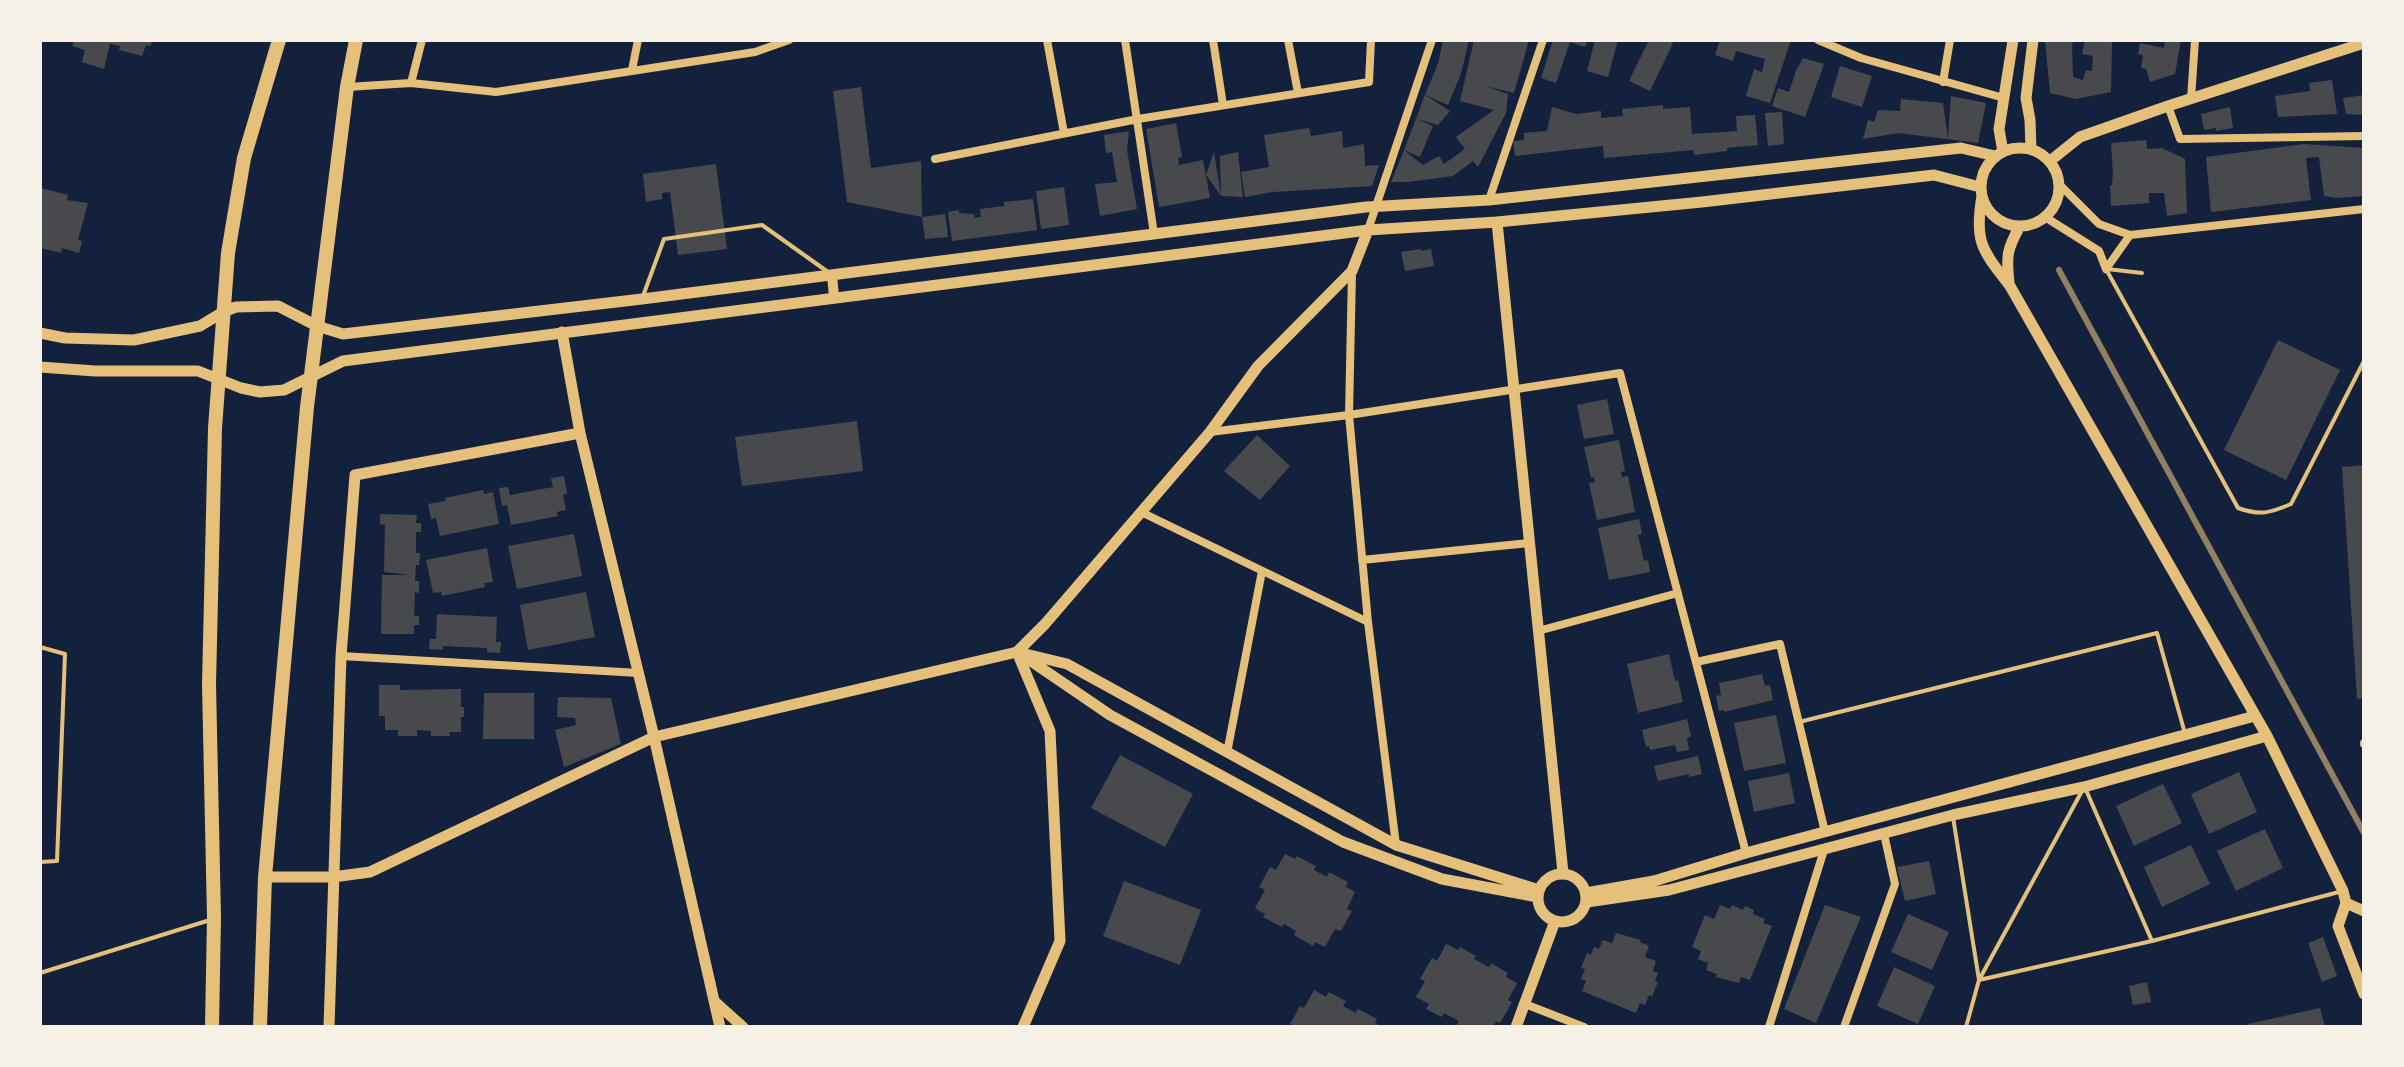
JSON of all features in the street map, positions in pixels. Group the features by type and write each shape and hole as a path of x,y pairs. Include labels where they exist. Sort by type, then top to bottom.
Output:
{"highway":[{"path":"212,1027 209,684 214,428 228,253 244,158 279,40"},
{"path":"260,1027 265,877 311,375 356,40"}],"main road":[{"path":"2013,40 1999,128 1999,154 1983,172 1977,224 1983,251 2010,286 2267,736 2344,897 2364,912"},
{"path":"2031,149 2026,98 2033,40"},
{"path":"2050,162 2080,137 2364,44"},
{"path":"40,334 134,340 200,326 236,308 278,306 343,334 1374,207 1489,200 1962,148 1999,154 2031,149 2050,162 2060,184 2058,196 2045,218 2020,226 1996,218 1986,208 1981,191"},
{"path":"40,367 198,371 260,392 284,390 343,361 1368,230 1702,202 1934,175 1981,191"},
{"path":"1496,222 1564,873"},
{"path":"2010,286 2006,258 2020,226"},
{"path":"1018,652 1210,432 1258,366 1352,272 1368,230"},
{"path":"562,332 580,433 720,1027"},
{"path":"329,1027 341,656 355,476 580,433"},
{"path":"265,877 333,877 370,872 654,737 1018,652 1067,664 1396,845 1539,894"},
{"path":"1018,652 1110,715 1343,842 1442,879 1539,894"},
{"path":"1018,652 1050,730 1060,940 1024,1027"},
{"path":"1586,898 2255,716"},
{"path":"1586,898 1669,890 2267,736"},
{"path":"1564,873 1578,879 1586,898 1578,916 1563,922 1542,912 1539,894 1548,877 1564,873"},
{"path":"2344,897 2338,926 2364,994"},
{"path":"1518,1027 1555,921"},
{"path":"714,1001 743,1027"}],"street":[{"path":"411,83 422,40"},
{"path":"632,70 638,40"},
{"path":"347,87 411,83 496,92 755,52 788,40"},
{"path":"1047,40 1064,134"},
{"path":"1125,40 1154,234"},
{"path":"1213,40 1223,105"},
{"path":"1288,40 1298,93"},
{"path":"935,159 1138,118 1369,82 1372,40"},
{"path":"1368,230 1432,40"},
{"path":"1496,222 1489,200 1543,40"},
{"path":"1818,40 1861,58 2004,98"},
{"path":"1943,82 1950,40"},
{"path":"2192,99 2195,40"},
{"path":"2168,106 2180,139 2364,136"},
{"path":"2060,184 2099,224 2130,235 2364,209"},
{"path":"2045,218 2098,251 2106,269"},
{"path":"2106,269 2130,235"},
{"path":"1352,272 1349,415 1368,622 1396,845"},
{"path":"832,274 834,296"},
{"path":"1210,432 1620,373 1746,853"},
{"path":"1141,512 1368,622"},
{"path":"1362,560 1529,543"},
{"path":"1227,752 1262,571"},
{"path":"1538,631 1678,593"},
{"path":"1696,662 1780,644 1825,832"},
{"path":"341,656 639,673"},
{"path":"1844,1027 1895,884 1884,834"},
{"path":"1770,1027 1825,849"},
{"path":"1524,1004 1584,1027"}],"lane":[{"path":"642,299 664,239 762,225 832,274"},
{"path":"2106,269 2142,273"},
{"path":"2106,269 2238,508 2256,514 2290,504 2364,360"},
{"path":"1799,722 2158,633 2185,735"},
{"path":"40,647 65,654 57,861 40,862"},
{"path":"2084,786 2152,941"},
{"path":"1966,1027 1979,980 2084,786"},
{"path":"1953,816 1979,980"},
{"path":"1979,980 2344,897"},
{"path":"40,973 214,918"}],"building":[{"path":"74,40 152,40 142,56 110,44 104,69 82,62 85,50 72,46"},
{"path":"1443,40 1469,40 1448,105 1425,95"},
{"path":"1474,40 1529,40 1514,93 1485,86 1508,94 1506,113 1478,167 1473,161 1453,176 1391,182 1404,150 1423,165 1439,156 1444,164 1465,149 1456,137 1494,110 1460,101"},
{"path":"1553,40 1588,40 1585,47 1570,42 1556,83 1541,78"},
{"path":"1595,40 1618,40 1608,77 1587,71"},
{"path":"1649,40 1673,43 1650,91 1629,81"},
{"path":"1720,40 1791,40 1770,103 1746,96 1754,69 1762,72 1765,59 1736,51 1733,61 1715,55"},
{"path":"2045,40 2074,40 2073,77 2083,80 2086,70 2092,71 2093,56 2082,54 2085,40 2112,40 2111,92 2076,99 2050,93"},
{"path":"2165,40 2181,40 2175,74 2150,82 2146,69 2141,68 2140,43 2164,48"},
{"path":"1803,58 1824,64 1805,117 1772,106 1778,88 1789,92"},
{"path":"1840,66 1872,76 1862,107 1831,97"},
{"path":"2332,80 2337,114 2278,117 2275,96 2310,91 2309,83"},
{"path":"861,87 871,168 921,161 922,217 847,202 833,91"},
{"path":"1425,95 1450,111 1438,125 1417,119 1433,126 1420,157 1404,150"},
{"path":"2364,95 2364,115 2346,114 2343,98"},
{"path":"1951,96 1986,103 1978,143 1898,133 1863,139 1868,120 1874,122 1878,110 1900,111 1901,99 1943,103 1948,138"},
{"path":"1663,105 1663,109 1690,107 1692,134 1737,131 1736,116 1755,115 1758,145 1694,155 1693,150 1604,158 1603,146 1515,156 1513,141 1524,140 1524,133 1547,131 1552,107 1576,114 1601,111 1601,118 1623,116 1622,109"},
{"path":"2230,107 2233,128 2204,130 2201,114"},
{"path":"1782,112 1784,144 1768,146 1765,113"},
{"path":"1176,123 1182,157 1178,158 1179,165 1203,160 1210,198 1159,207 1146,129"},
{"path":"1309,128 1311,136 1342,131 1343,148 1364,144 1365,166 1379,165 1372,186 1245,197 1241,172 1269,167 1264,135"},
{"path":"1129,131 1127,150 1137,209 1100,216 1095,184 1117,182 1112,152 1106,153 1104,135"},
{"path":"2146,140 2147,149 2162,148 2185,159 2187,213 2167,216 2164,193 2149,193 2149,203 2111,206 2111,143"},
{"path":"2304,144 2364,148 2364,196 2324,196 2319,157 2306,158 2311,200 2211,212 2206,157"},
{"path":"1214,152 1221,196 1206,175"},
{"path":"1238,152 1243,197 1221,196 1220,156"},
{"path":"716,164 727,249 678,255 670,192 662,193 662,199 646,202 643,174"},
{"path":"1064,187 1069,225 1041,229 1036,191"},
{"path":"41,188 68,195 67,200 88,203 78,240 82,241 79,253 40,248"},
{"path":"1033,199 1037,230 952,241 948,212 959,210 974,214 975,218 981,217 980,209"},
{"path":"945,214 948,237 925,239 922,217"},
{"path":"1431,249 1434,266 1405,271 1401,252"},
{"path":"2278,340 2340,370 2286,480 2224,450"},
{"path":"1607,399 1614,434 1584,439 1577,405"},
{"path":"857,421 863,471 742,486 735,437"},
{"path":"1257,435 1290,466 1260,500 1224,471"},
{"path":"1619,440 1625,471 1621,472 1622,477 1628,476 1635,512 1597,520 1589,483 1595,482 1584,447"},
{"path":"2364,465 2364,698 2357,699 2342,467"},
{"path":"564,476 566,510 557,512 558,516 511,525 499,488 508,487 510,495 553,487 551,478"},
{"path":"483,490 484,494 493,492 499,524 440,536 428,504"},
{"path":"380,514 417,515 416,523 421,523 421,532 416,532 416,553 420,553 414,616 419,616 419,625 414,625 414,634 381,634 382,575 410,575 384,572 385,525 380,524"},
{"path":"1639,519 1642,534 1638,535 1650,572 1609,580 1598,528"},
{"path":"574,534 582,576 517,589 508,546"},
{"path":"487,548 493,582 442,596 441,592 433,593 426,560"},
{"path":"586,592 595,637 528,650 520,605"},
{"path":"437,614 497,617 496,642 501,642 500,653 487,652 487,648 429,649 430,639 436,639"},
{"path":"1669,654 1683,702 1638,713 1627,664"},
{"path":"1762,674 1765,686 1770,685 1773,700 1719,711 1719,683"},
{"path":"379,685 400,685 400,690 461,689 461,732 431,736 431,731 417,730 417,736 398,736 398,730 385,730 385,716 379,716"},
{"path":"484,693 534,693 534,739 483,739"},
{"path":"558,697 611,698 621,744 564,767 555,730 576,725 575,718 557,717"},
{"path":"1776,715 1786,763 1744,771 1734,723"},
{"path":"1687,719 1689,750 1677,752 1675,745 1650,750 1646,747 1642,730"},
{"path":"1120,755 1193,794 1165,847 1091,808"},
{"path":"1698,756 1702,774 1658,781 1654,766"},
{"path":"2239,772 2257,812 2209,834 2191,794"},
{"path":"1789,773 1795,803 1754,812 1748,781"},
{"path":"2163,784 2182,823 2134,846 2116,806"},
{"path":"2265,829 2283,868 2236,891 2217,851"},
{"path":"2191,845 2210,884 2162,907 2144,867"},
{"path":"1285,854 1316,866 1314,870 1327,877 1329,872 1348,882 1346,887 1355,892 1347,909 1352,911 1341,931 1335,929 1325,947 1315,942 1313,946 1294,935 1296,931 1263,917 1265,914 1255,908 1265,890 1259,887 1270,867 1276,870"},
{"path":"1929,861 1936,894 1905,901 1897,867"},
{"path":"1124,881 1201,910 1180,965 1103,936"},
{"path":"1720,905 1743,910 1745,906 1772,926 1750,980 1741,977 1739,983 1716,977 1717,974 1706,970 1708,963 1698,959 1701,951 1692,947 1705,915 1714,919"},
{"path":"1825,905 1861,917 1816,1023 1784,1009"},
{"path":"1908,914 1949,932 1932,970 1891,952"},
{"path":"1616,933 1641,940 1649,946 1645,957 1656,961 1653,971 1658,973 1658,982 1652,996 1645,1005 1640,1003 1636,1013 1582,991 1586,981 1581,979 1585,969 1581,968 1587,953 1591,955 1594,947 1599,949 1603,940 1612,943"},
{"path":"2323,937 2337,976 2322,982 2308,943"},
{"path":"1446,944 1458,950 1460,947 1489,967 1491,963 1517,983 1500,1023 1496,1021 1493,1027 1459,1027 1459,1021 1426,1009 1429,1004 1416,997 1425,981 1420,979"},
{"path":"1894,967 1935,986 1918,1024 1877,1006"},
{"path":"2147,982 2151,1002 2133,1005 2129,986"},
{"path":"1314,990 1346,1001 1343,1006 1377,1019 1375,1023 1382,1027 1290,1024"},
{"path":"2320,1008 2325,1027 2248,1024"}],"railway":[{"path":"2059,270 2364,833"}]}
